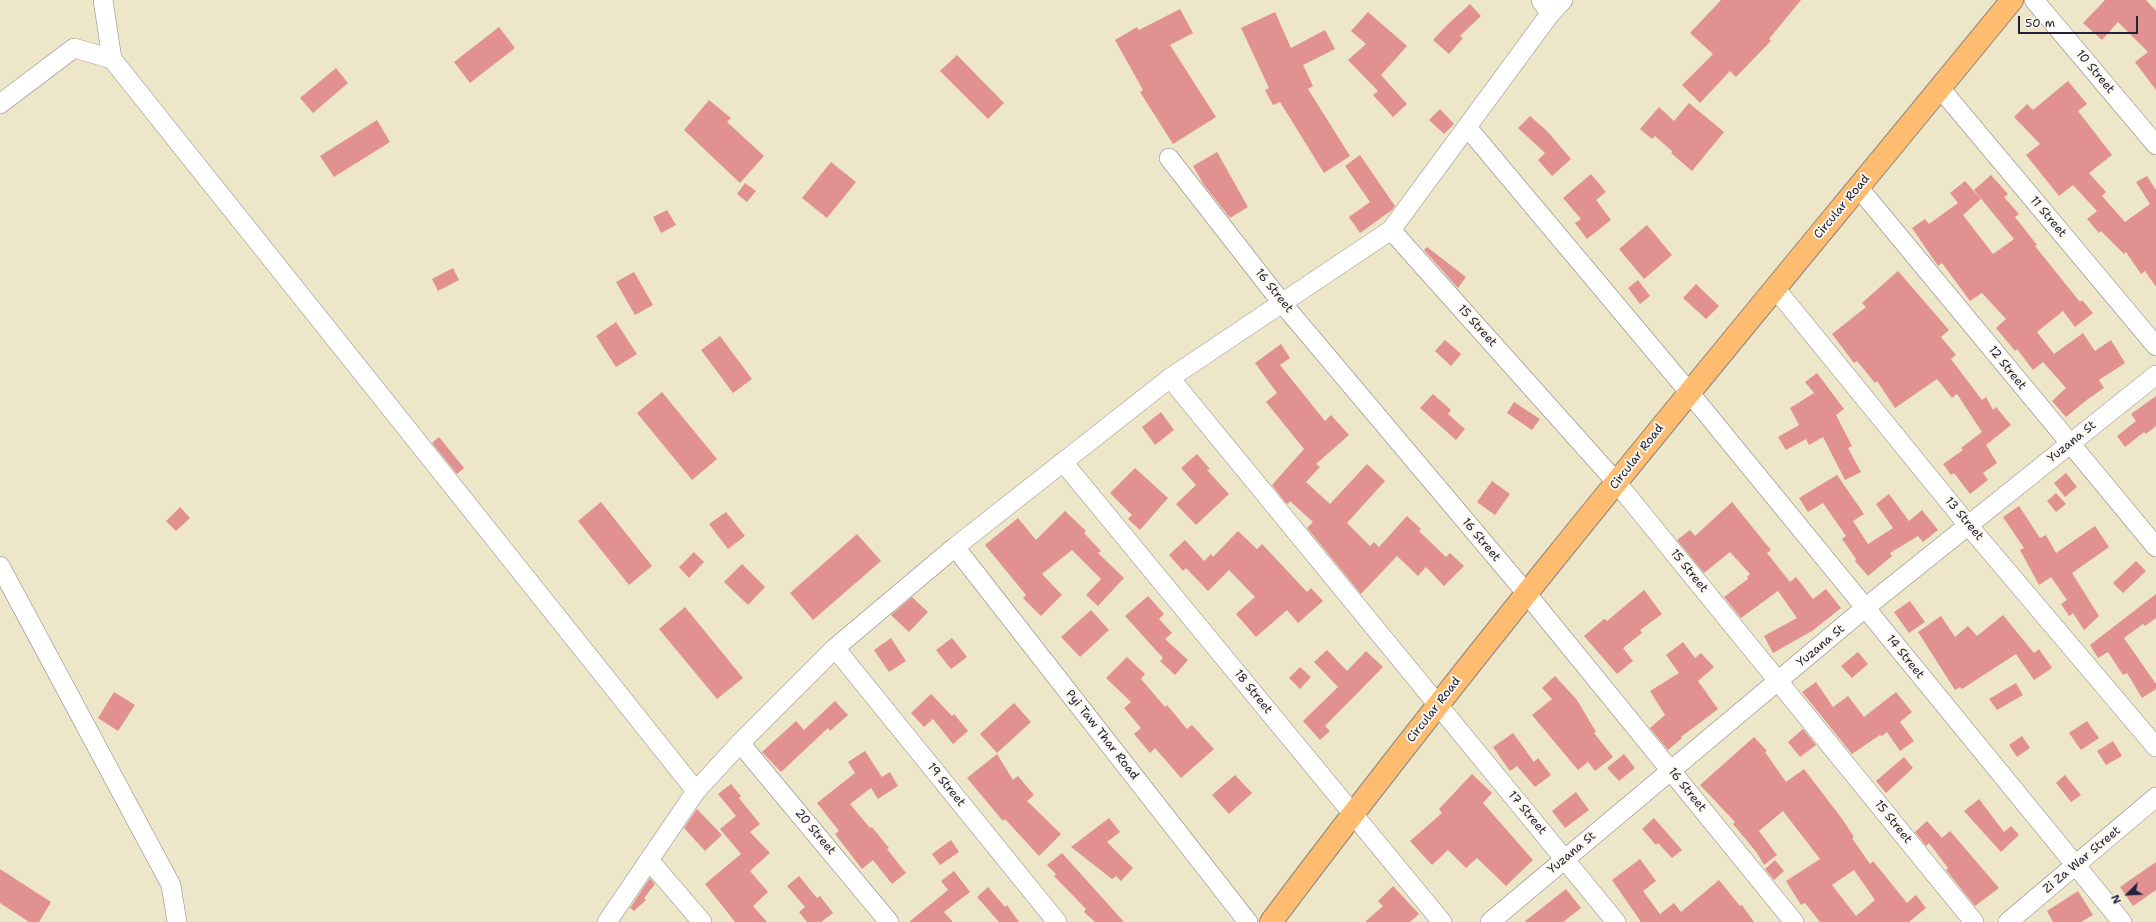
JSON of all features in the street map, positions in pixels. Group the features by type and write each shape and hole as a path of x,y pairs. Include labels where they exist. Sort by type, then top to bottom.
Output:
{"main road":[{"name":"Circular Road","path":"1271,922 1352,814 1437,705 1689,392 2012,0"}],"street":[{"path":"103,0 112,59 696,791"},
{"path":"607,922 696,791 740,743 835,648 955,548 1170,378 1391,230 1467,127 1545,7 1563,0"},
{"name":"10 Street","path":"2034,0 2156,145"},
{"path":"0,104 74,48 112,59"},
{"name":"11 Street","path":"1940,88 2156,346"},
{"name":"14 Street","path":"1467,127 1689,392 2122,922"},
{"name":"16 Street","path":"1169,158 1282,303 1527,594 1794,922"},
{"name":"12 Street","path":"1858,187 2069,444 2156,547"},
{"name":"15 Street","path":"1391,230 1617,483 1974,922"},
{"name":"13 Street","path":"1775,288 1968,525 2156,747"},
{"name":"Yuzana St","path":"1490,922 1865,608 2156,375"},
{"name":"17 Street","path":"1170,378 1616,922"},
{"name":"18 Street","path":"1063,462 1442,922"},
{"name":"Pyi Taw Thar Road","path":"955,548 1248,922"},
{"path":"0,566 171,885 177,922"},
{"name":"19 Street","path":"835,648 1057,922"},
{"name":"20 Street","path":"740,743 889,922"},
{"name":"Zi Za War Street","path":"2008,922 2156,798"},
{"path":"649,860 702,922"}],"building":[{"path":"1721,0 1801,0 1769,39 1771,41 1736,77 1730,71 1700,103 1682,85 1713,54 1690,33"},
{"path":"2105,0 2146,0 2156,11 2156,90 2135,62 2148,52 2118,22 2102,40 2083,23"},
{"path":"1470,4 1481,16 1460,36 1463,38 1449,54 1433,40"},
{"path":"1180,9 1193,33 1170,45 1216,117 1173,144 1140,92 1143,90 1115,40 1137,27 1139,30"},
{"path":"1275,12 1291,48 1325,30 1335,49 1303,65 1313,86 1308,89 1350,156 1324,173 1280,102 1273,105 1265,90 1269,88 1241,28"},
{"path":"1368,12 1407,46 1381,75 1407,104 1393,117 1373,95 1378,91 1348,60 1366,44 1351,31"},
{"path":"499,27 515,48 470,83 454,62"},
{"path":"957,55 1004,103 988,119 940,71"},
{"path":"336,68 348,83 313,113 300,98"},
{"path":"2068,81 2087,104 2078,111 2112,155 2089,173 2106,192 2102,196 2125,222 2150,204 2136,182 2147,176 2156,190 2156,287 2145,271 2141,274 2126,252 2124,254 2101,231 2099,233 2087,219 2097,211 2073,185 2059,196 2026,155 2040,144 2014,117 2027,104 2033,110"},
{"path":"709,100 731,118 727,122 764,156 740,183 684,130"},
{"path":"1689,103 1724,132 1692,171 1671,153 1673,152 1655,136 1652,139 1640,129 1659,107 1674,121"},
{"path":"1440,109 1454,124 1444,134 1429,120"},
{"path":"1530,116 1547,131 1571,159 1552,176 1538,160 1545,153 1518,128"},
{"path":"377,120 390,142 334,177 320,156"},
{"path":"1217,152 1248,207 1230,218 1204,185 1193,166"},
{"path":"1360,155 1395,206 1392,210 1360,233 1349,217 1370,202 1345,166"},
{"path":"831,162 856,182 827,218 802,198"},
{"path":"1591,174 1606,192 1596,200 1611,220 1587,239 1575,223 1581,219 1563,198"},
{"path":"1991,175 2008,194 2004,197 2019,214 2015,217 2037,245 2035,246 2080,302 2082,300 2093,313 2075,327 2063,311 2037,332 2054,354 2083,333 2095,351 2111,340 2125,363 2099,380 2104,388 2066,417 2052,401 2066,388 2043,362 2033,370 2017,349 2015,351 1996,328 2006,319 1982,293 1970,301 1942,263 1938,266 1912,228 1925,219 1929,224 1958,203 1950,193 1965,181 1981,199 1963,215 1993,254 2014,239 1974,190"},
{"path":"745,183 756,191 747,202 737,194"},
{"path":"667,210 676,225 661,233 653,217"},
{"path":"1647,225 1672,255 1644,279 1619,249"},
{"path":"1427,247 1466,277 1458,288 1424,250"},
{"path":"453,268 459,280 438,291 432,279"},
{"path":"1898,271 1949,330 1941,337 1956,355 1951,359 1982,400 1986,397 1993,410 1996,407 2011,425 1986,445 1997,463 1983,473 1988,480 1970,494 1954,473 1951,475 1943,464 1963,450 1961,448 1982,432 1957,394 1952,398 1937,379 1895,408 1877,381 1875,383 1857,361 1854,363 1832,334 1866,307 1862,303"},
{"path":"634,272 653,305 635,315 616,282"},
{"path":"1638,280 1650,296 1640,304 1628,288"},
{"path":"1696,284 1719,306 1706,319 1683,298"},
{"path":"616,322 637,354 616,367 596,336"},
{"path":"720,336 752,379 733,393 701,350"},
{"path":"1445,340 1461,354 1451,366 1435,351"},
{"path":"1281,344 1290,358 1280,365 1325,421 1331,415 1349,435 1316,464 1320,467 1306,482 1330,504 1367,464 1385,481 1347,523 1370,546 1374,542 1379,547 1407,516 1421,529 1419,531 1446,557 1450,553 1464,566 1444,586 1426,567 1418,576 1397,556 1361,594 1307,528 1313,522 1290,501 1288,504 1285,502 1272,485 1304,449 1266,402 1277,393 1255,363"},
{"path":"1817,373 1844,409 1836,415 1852,446 1848,448 1861,472 1845,480 1823,437 1809,445 1806,439 1786,450 1778,437 1799,425 1790,408 1814,393 1805,382"},
{"path":"662,392 717,459 692,480 637,413"},
{"path":"1433,394 1451,410 1448,414 1465,429 1456,440 1420,408"},
{"path":"2156,396 2156,426 2146,434 2144,432 2125,447 2117,436 2136,421 2131,414"},
{"path":"1514,402 1540,419 1532,430 1507,413"},
{"path":"1161,412 1174,430 1155,445 1142,427"},
{"path":"439,437 464,468 457,474 432,443"},
{"path":"1197,454 1210,469 1207,470 1229,494 1196,525 1176,504 1196,485 1181,468"},
{"path":"1135,468 1168,498 1140,530 1128,519 1132,515 1110,493"},
{"path":"2066,473 2077,487 2065,497 2054,483"},
{"path":"1837,475 1864,514 1853,521 1868,544 1893,528 1876,504 1889,494 1909,521 1922,510 1938,530 1923,542 1918,536 1890,553 1892,556 1868,576 1855,561 1856,559 1842,539 1846,536 1823,503 1808,512 1799,498"},
{"path":"1492,481 1510,494 1495,515 1477,502"},
{"path":"2056,493 2066,504 2056,512 2047,501"},
{"path":"601,502 652,566 629,585 578,521"},
{"path":"1732,502 1771,550 1767,553 1790,582 1796,577 1813,599 1826,589 1841,608 1812,631 1773,653 1764,636 1797,618 1778,591 1741,618 1724,597 1748,579 1747,577 1750,574 1730,552 1704,573 1677,540 1690,530 1695,536"},
{"path":"2019,506 2040,538 2046,535 2056,553 2095,526 2109,547 2072,573 2099,616 2084,630 2073,613 2069,616 2061,604 2067,600 2051,577 2039,585 2020,550 2024,548 2003,517"},
{"path":"180,507 190,518 176,531 166,521"},
{"path":"1065,511 1086,531 1084,533 1101,551 1098,553 1124,578 1098,606 1086,595 1101,579 1072,550 1042,574 1062,595 1041,616 1023,598 1026,595 985,545 1018,518 1036,540"},
{"path":"726,512 745,536 728,549 709,524"},
{"path":"1238,531 1257,549 1262,544 1307,592 1311,588 1323,601 1298,623 1287,610 1256,637 1236,614 1255,597 1229,570 1208,591 1186,568 1183,571 1169,555 1185,540 1204,561 1211,554 1213,557"},
{"path":"857,534 881,561 813,620 790,593"},
{"path":"694,552 704,562 689,578 679,567"},
{"path":"2136,561 2146,571 2123,593 2113,583"},
{"path":"742,564 765,587 748,605 724,582"},
{"path":"1644,590 1662,614 1640,630 1642,633 1623,648 1633,661 1617,674 1584,636 1604,619 1607,621"},
{"path":"2156,594 2156,618 2145,626 2143,624 2124,638 2156,684 2156,689 2142,698 2127,673 2123,675 2108,652 2098,658 2090,645"},
{"path":"1148,596 1164,614 1159,619 1172,633 1165,639 1188,660 1175,675 1160,661 1163,658 1125,616"},
{"path":"912,597 928,612 909,632 891,615"},
{"path":"1910,601 1925,622 1909,633 1894,612"},
{"path":"685,607 743,678 717,699 659,629"},
{"path":"1091,610 1109,630 1080,657 1061,637"},
{"path":"2003,615 2034,653 2039,649 2052,668 2034,680 2016,654 1962,689 1960,687 1955,690 1918,632 1941,616 1955,637 1968,626 1977,636"},
{"path":"891,638 906,661 889,672 874,650"},
{"path":"952,638 967,657 951,669 936,650"},
{"path":"1683,642 1695,658 1701,653 1714,667 1698,681 1718,709 1681,737 1682,738 1668,750 1650,728 1665,715 1650,691 1679,673 1666,655"},
{"path":"1327,650 1347,671 1366,651 1383,667 1325,726 1330,731 1320,740 1303,721 1338,687 1314,662"},
{"path":"1858,652 1868,664 1852,678 1841,666"},
{"path":"1127,657 1145,674 1141,679 1165,707 1167,705 1187,729 1192,725 1214,749 1181,778 1155,748 1150,753 1134,734 1141,728 1124,708 1131,702 1106,678"},
{"path":"1300,667 1311,677 1300,689 1289,678"},
{"path":"1555,676 1577,700 1596,732 1594,733 1613,757 1595,771 1588,762 1578,770 1532,715 1552,699 1542,688"},
{"path":"1816,682 1833,707 1848,696 1864,717 1896,692 1912,712 1900,722 1914,741 1900,751 1887,732 1852,754 1802,692"},
{"path":"2016,683 2023,695 1997,710 1989,699"},
{"path":"114,692 135,705 118,731 98,718"},
{"path":"931,694 952,716 954,714 968,731 953,744 933,719 924,727 911,713"},
{"path":"835,701 848,715 830,731 828,728 781,772 762,752 796,721 804,730"},
{"path":"1014,703 1031,722 997,753 980,734"},
{"path":"2087,721 2099,738 2081,750 2069,733"},
{"path":"1803,729 1816,745 1800,757 1788,742"},
{"path":"1513,733 1534,762 1538,758 1551,775 1535,787 1517,766 1510,771 1493,747"},
{"path":"2022,736 2030,748 2017,757 2009,745"},
{"path":"1754,737 1767,751 1765,752 1786,782 1804,769 1843,820 1854,837 1852,838 1870,864 1873,861 1907,903 1916,895 1926,908 1909,922 1820,922 1805,903 1801,905 1786,881 1820,859 1783,811 1759,831 1777,855 1764,865 1757,853 1733,824 1735,822 1700,785","holes":["1854,870 1875,900 1856,916 1832,885"]},
{"path":"2113,741 2122,756 2106,765 2097,751"},
{"path":"865,751 882,777 890,772 898,786 878,799 871,788 850,804 870,828 872,827 906,873 892,884 873,860 862,869 835,834 839,831 817,803 855,773 848,762"},
{"path":"997,754 1013,780 1018,776 1034,795 1027,801 1061,834 1039,856 1005,819 1003,821 967,778"},
{"path":"1624,754 1635,768 1619,781 1607,768"},
{"path":"1904,757 1913,768 1886,793 1876,781"},
{"path":"1472,774 1492,793 1483,803 1533,860 1506,886 1477,858 1466,868 1448,850 1432,865 1410,841 1442,813 1439,809"},
{"path":"1235,775 1252,793 1229,814 1212,795"},
{"path":"2065,775 2081,795 2071,802 2056,783"},
{"path":"731,784 741,796 739,798 760,824 750,832 770,853 750,871 768,892 753,906 767,922 735,922 705,884 741,854 720,829 736,816 718,794"},
{"path":"1576,792 1589,810 1565,828 1552,811"},
{"path":"1979,799 2004,832 2011,826 2019,835 2001,852 1964,811"},
{"path":"697,809 722,835 705,851 684,828"},
{"path":"1109,818 1120,832 1107,842 1133,868 1121,881 1116,876 1112,879 1071,847"},
{"path":"1654,818 1682,850 1672,858 1658,843 1656,845 1642,829"},
{"path":"1927,821 1942,838 1950,831 1999,888 1975,906 1946,870 1948,868 1929,843 1926,846 1915,832"},
{"path":"951,840 959,852 940,865 932,854"},
{"path":"1062,853 1124,922 1095,922 1084,912 1086,909 1054,876 1056,874 1047,865"},
{"path":"1640,859 1656,881 1643,891 1660,914 1674,903 1681,912 1719,880 1740,906 1742,905 1754,922 1641,922 1612,880"},
{"path":"1775,860 1784,871 1774,880 1765,869"},
{"path":"2156,862 2156,890 2133,906 2120,887"},
{"path":"0,869 51,902 39,922 29,922 0,903"},
{"path":"954,871 970,892 944,912 953,922 909,922 948,890 941,881"},
{"path":"799,876 817,898 820,896 833,913 821,922 807,922 799,912 805,907 787,886"},
{"path":"650,878 655,884 644,898 646,900 634,911 630,908"},
{"path":"1393,886 1419,914 1410,922 1365,922 1383,906 1378,901"},
{"path":"988,887 1005,907 1007,905 1019,922 999,922 977,897"},
{"path":"1566,889 1581,908 1563,922 1524,922"},
{"path":"2078,891 2093,915 2081,922 2053,922 2047,911"}]}
